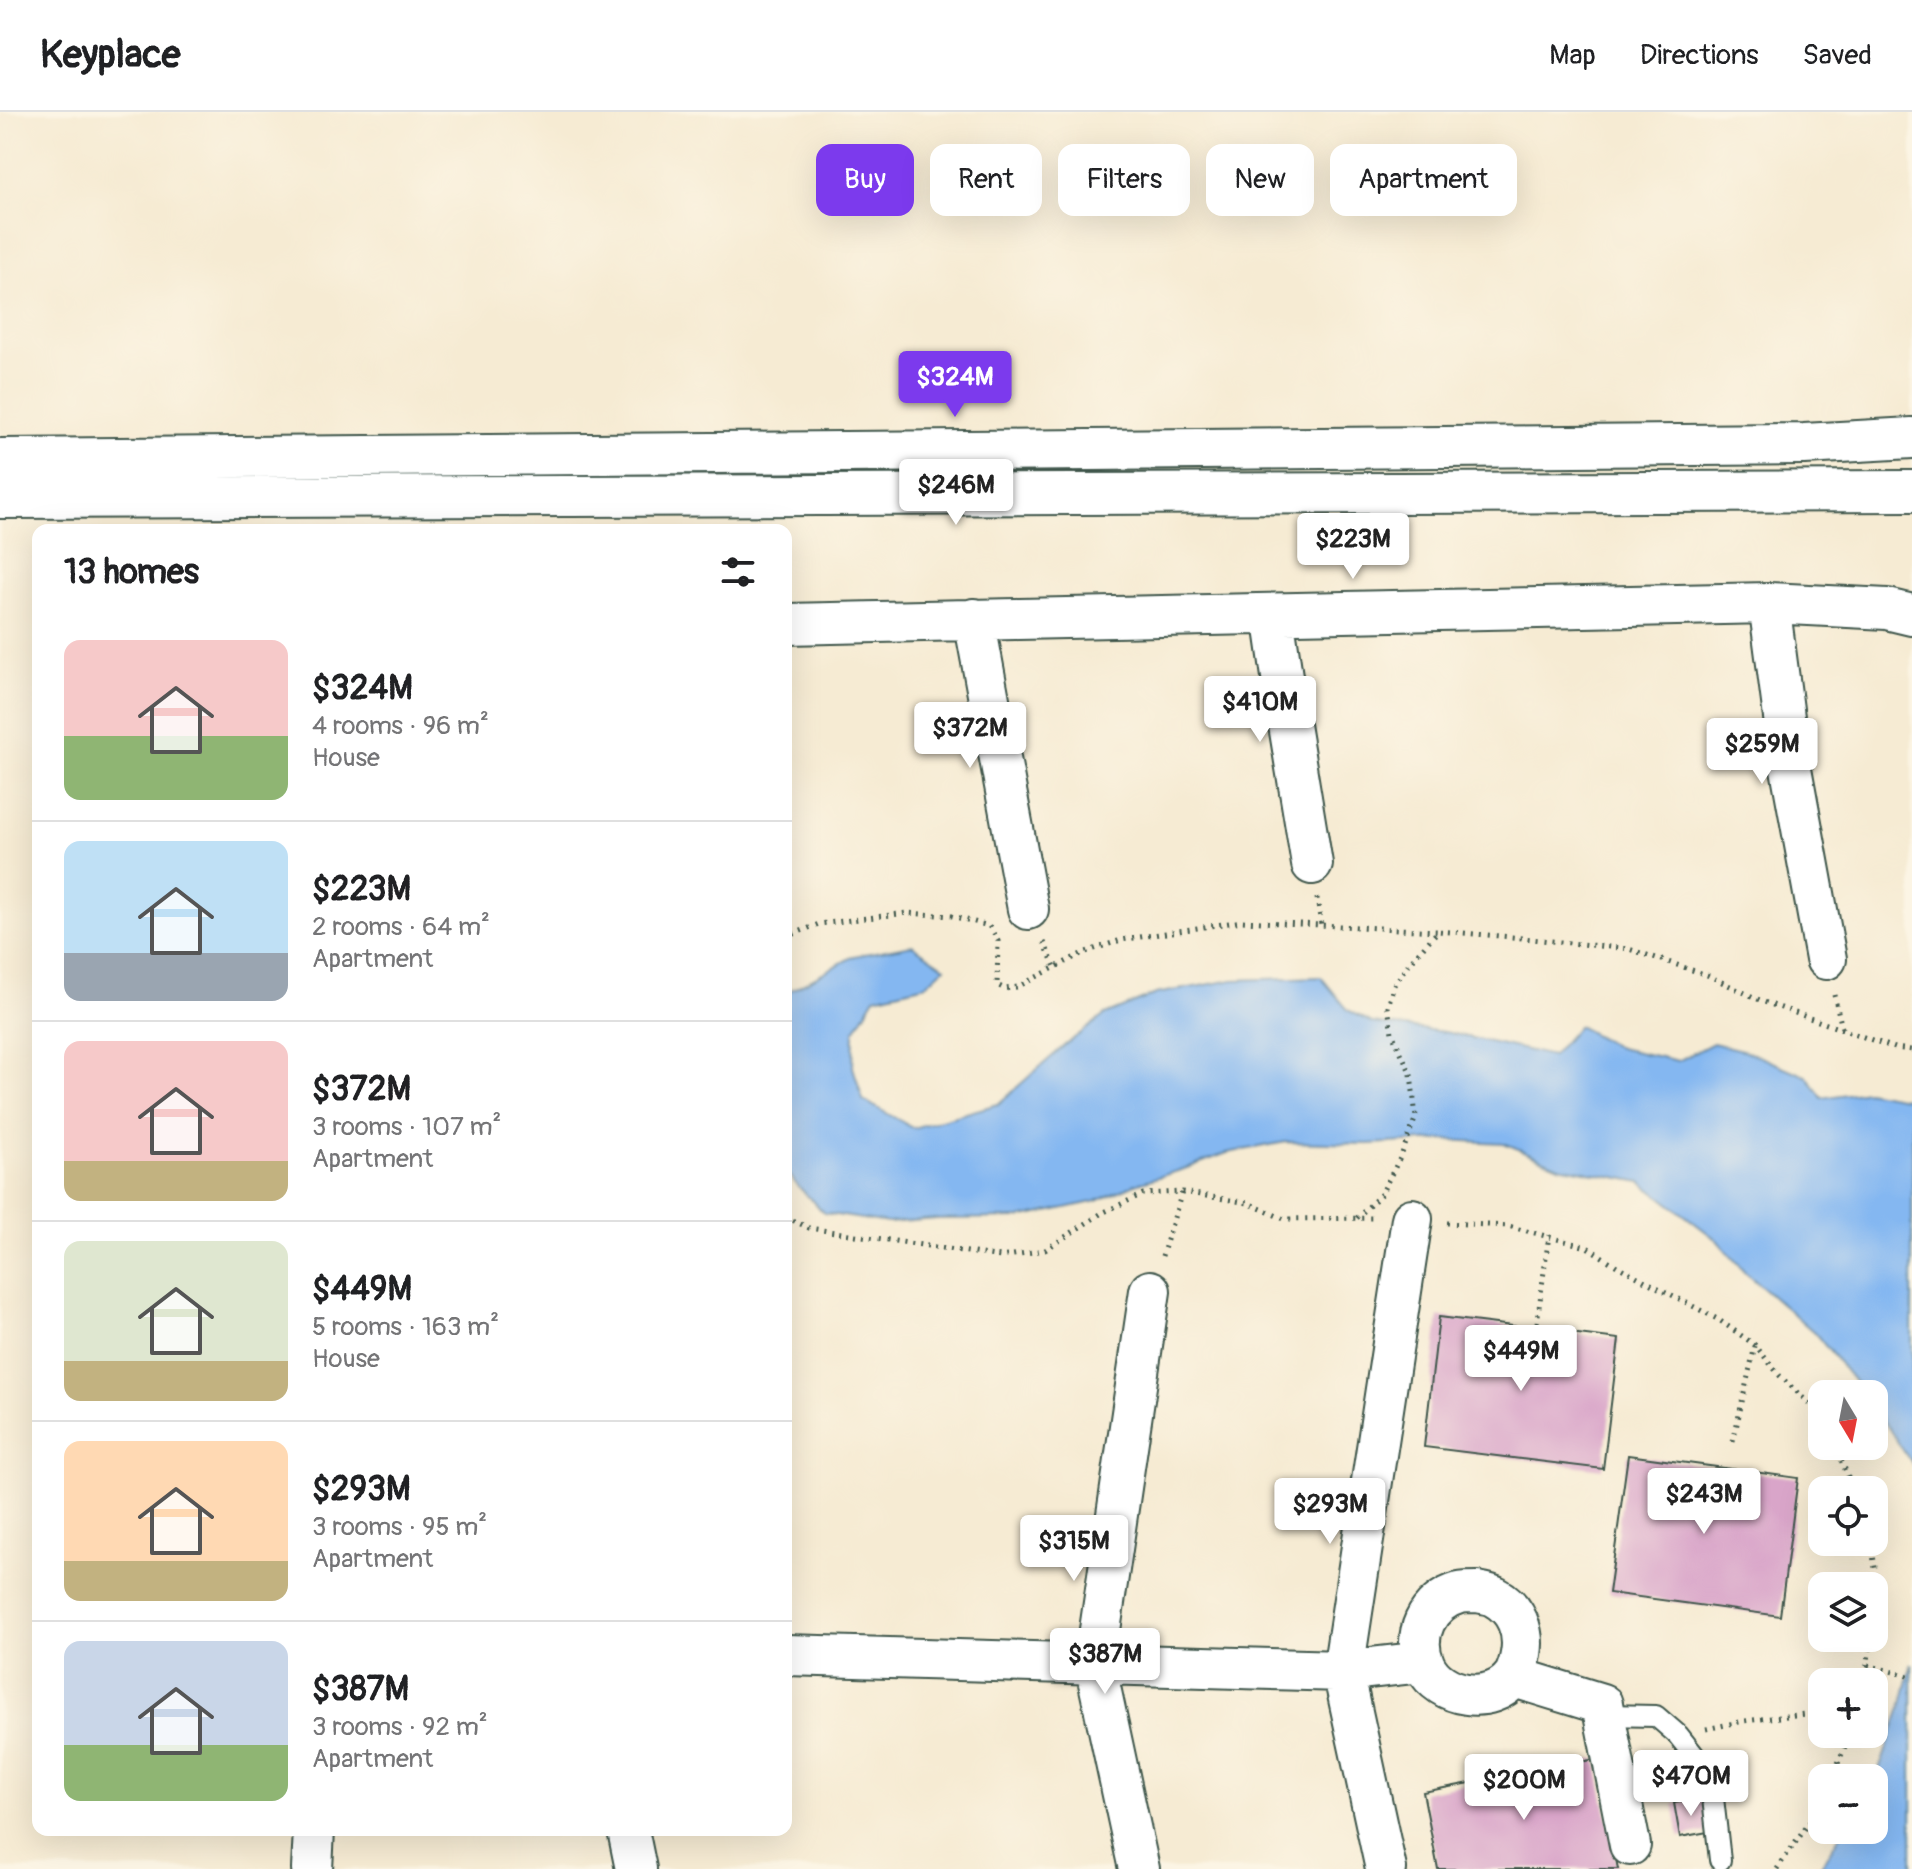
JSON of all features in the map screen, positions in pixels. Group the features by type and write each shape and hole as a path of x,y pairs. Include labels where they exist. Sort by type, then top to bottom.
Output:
{"street":[{"path":"0,459 1772,444 1912,438"},
{"path":"0,498 1912,491"},
{"path":"1769,603 1790,763 1826,959"},
{"path":"792,624 1769,603 1887,609 1912,615"},
{"path":"1273,614 1312,864"},
{"path":"974,619 1028,909"},
{"path":"1386,1869 1343,1671 1412,1219"},
{"path":"1139,1869 1095,1664 1150,1291"},
{"path":"1477,1592 1495,1597 1509,1608 1519,1623 1523,1641 1521,1658 1514,1677 1497,1690 1472,1695 1457,1693 1442,1686 1430,1675 1423,1662 1419,1646 1421,1628 1430,1612 1451,1596 1477,1592"},
{"path":"792,1655 1343,1671 1423,1662"},
{"path":"1514,1677 1602,1704 1630,1845"},
{"path":"312,1869 314,1836"},
{"path":"629,1836 636,1869"}],"lane":[{"path":"1604,1715 1656,1716 1678,1735 1696,1758 1712,1789 1720,1860"}],"path":[{"path":"792,935 819,924 907,913 952,916 989,926 998,941 997,985 1005,989 1017,987 1083,953 1121,940 1242,921 1438,931 1629,949 1707,975 1764,1002 1895,1048 1912,1050"},
{"path":"1357,1218 1381,1194 1401,1156 1416,1117 1411,1074 1392,1033 1388,1007 1394,985 1438,931"},
{"path":"1150,1291 1182,1192"},
{"path":"792,1220 809,1228 1001,1257 1045,1250 1102,1213 1143,1194 1182,1192 1248,1203 1284,1219 1429,1219 1453,1224 1508,1226 1587,1247 1719,1320 1755,1345 1780,1376 1808,1403"},
{"path":"1537,1323 1549,1235"},
{"path":"1733,1441 1755,1345"},
{"path":"1867,1668 1870,1652"},
{"path":"1868,1665 1912,1677"},
{"path":"1678,1735 1744,1721 1808,1714"},
{"path":"1777,1869 1808,1825"}],"water":[{"path":"912,945 945,967 926,985 875,997 854,1032 853,1067 863,1100 913,1128 998,1104 1065,1045 1105,1015 1156,994 1233,980 1321,977 1348,1010 1372,1023 1445,1032 1552,1056 1578,1026 1619,1048 1678,1061 1713,1043 1746,1051 1808,1077 1822,1098 1866,1091 1912,1099 1912,1464 1888,1427 1888,1380 1853,1380 1815,1333 1745,1272 1717,1240 1641,1182 1559,1166 1504,1143 1444,1140 1368,1144 1286,1142 1227,1153 1135,1184 1097,1201 1020,1218 888,1223 824,1213 792,1178 792,989 854,956"},
{"path":"1912,1663 1912,1869 1819,1869 1834,1844 1888,1844 1888,1764 1881,1764 1901,1708"}],"building":[{"path":"1439,1317 1619,1339 1603,1469 1424,1447"},
{"path":"1628,1455 1798,1478 1780,1616 1609,1593"},
{"path":"1596,1759 1618,1869 1438,1869 1423,1792"},
{"path":"1702,1798 1708,1832 1680,1837 1674,1803"}]}
